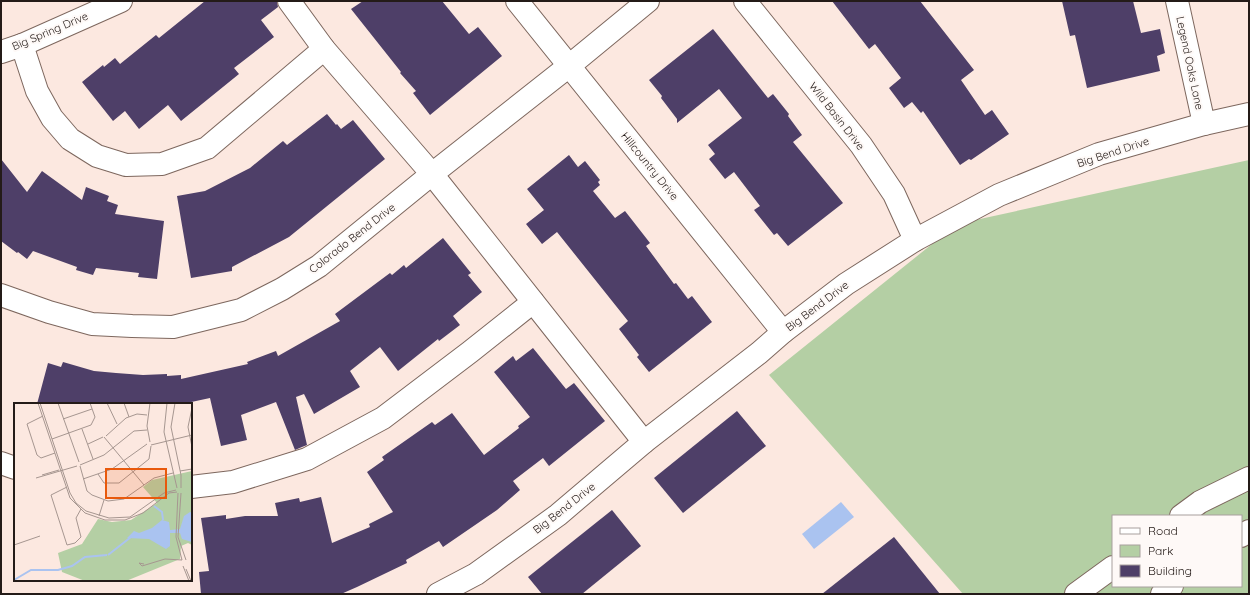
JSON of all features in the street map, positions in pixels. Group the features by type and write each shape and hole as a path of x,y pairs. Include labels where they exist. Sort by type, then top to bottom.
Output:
{"street":[{"name":"Big Spring Drive","path":"1,52 121,1"},
{"path":"289,1 324,49 432,174 644,442"},
{"name":"Hillcountry Drive","path":"517,1 783,332"},
{"name":"Colorado Bend Drive","path":"1,295 49,312 92,324 173,327 241,310 282,289 319,266 648,1"},
{"name":"Wild Basin Drive","path":"745,1 861,145 894,194 915,240"},
{"name":"Legend Oaks Lane","path":"1177,1 1204,124"},
{"path":"22,44 37,91 52,118 70,139 97,156 126,165 162,164 206,148 324,49"},
{"name":"Big Bend Drive","path":"438,594 476,574 558,515 644,442 759,353 783,332 846,284 915,240 999,195 1099,154 1204,124 1249,114"},
{"path":"192,487 233,482 307,459 376,422 470,352 533,302"},
{"path":"1,464 14,468"},
{"path":"1182,515 1200,502 1249,478"},
{"path":"1076,594 1112,568"},
{"path":"1162,594 1171,587"}],"green space":[{"path":"1249,160 1249,594 963,594 769,375 957,224"}],"water":[{"path":"841,502 854,517 814,549 802,534"}],"building":[{"path":"205,1 277,1 278,7 261,20 274,37 234,68 239,74 181,121 168,105 139,129 125,111 113,121 82,82 103,65 104,67 115,58 120,64 156,35 159,38"},
{"path":"363,1 442,1 469,34 478,27 502,56 430,115 413,93 416,91 400,73 401,72 351,9"},
{"path":"832,1 920,1 974,70 961,80 985,115 992,110 1009,134 971,160 969,159 960,165 923,111 921,113 912,102 904,108 889,88 901,78 875,44 869,49"},
{"path":"1062,1 1133,1 1141,33 1160,29 1165,53 1157,56 1160,71 1087,88 1075,35 1070,36"},
{"path":"713,29 768,98 773,94 789,114 788,116 802,135 793,142 843,203 788,246 777,233 774,235 754,210 760,206 734,172 725,179 709,159 715,154 708,145 742,118 719,89 677,123 677,119 661,98 662,96 649,80"},
{"path":"327,114 341,129 353,120 385,159 289,237 232,267 232,271 191,278 177,196 205,191 250,168 283,141 287,145"},
{"path":"569,155 578,167 585,161 600,180 598,182 600,185 593,191 615,218 625,211 650,243 646,246 674,284 676,283 688,299 692,296 712,322 649,372 637,357 639,355 619,329 628,321 557,232 542,244 526,224 544,210 527,189"},
{"path":"1,159 27,192 42,171 82,200 86,187 109,196 107,201 118,205 115,214 164,221 157,279 138,277 139,273 96,268 93,275 76,270 77,267 33,251 27,259 1,241"},
{"path":"443,238 471,273 468,275 482,292 453,316 460,325 439,341 438,339 398,371 380,347 350,371 360,387 314,414 304,394 296,397 307,445 295,450 276,402 241,415 247,440 221,446 210,398 187,403 37,403 48,363 61,367 63,362 94,371 116,373 143,375 167,374 167,376 181,375 181,379 248,364 247,362 276,351 278,356 340,321 335,314 390,273 392,275 404,265 406,268"},
{"path":"533,348 566,389 574,383 605,421 549,466 543,458 513,481 520,490 497,510 443,547 439,541 406,560 407,563 341,594 201,594 199,572 209,571 201,518 226,515 226,519 245,516 278,516 275,503 299,498 300,502 321,497 332,543 370,527 369,524 393,512 367,472 384,460 382,457 432,422 435,425 452,413 484,455 519,428 518,426 530,417 494,372 513,356 516,361"},
{"path":"737,411 766,446 683,513 654,478"},
{"path":"612,510 641,546 582,594 542,594 528,577"},
{"path":"894,537 940,594 822,594"}]}
